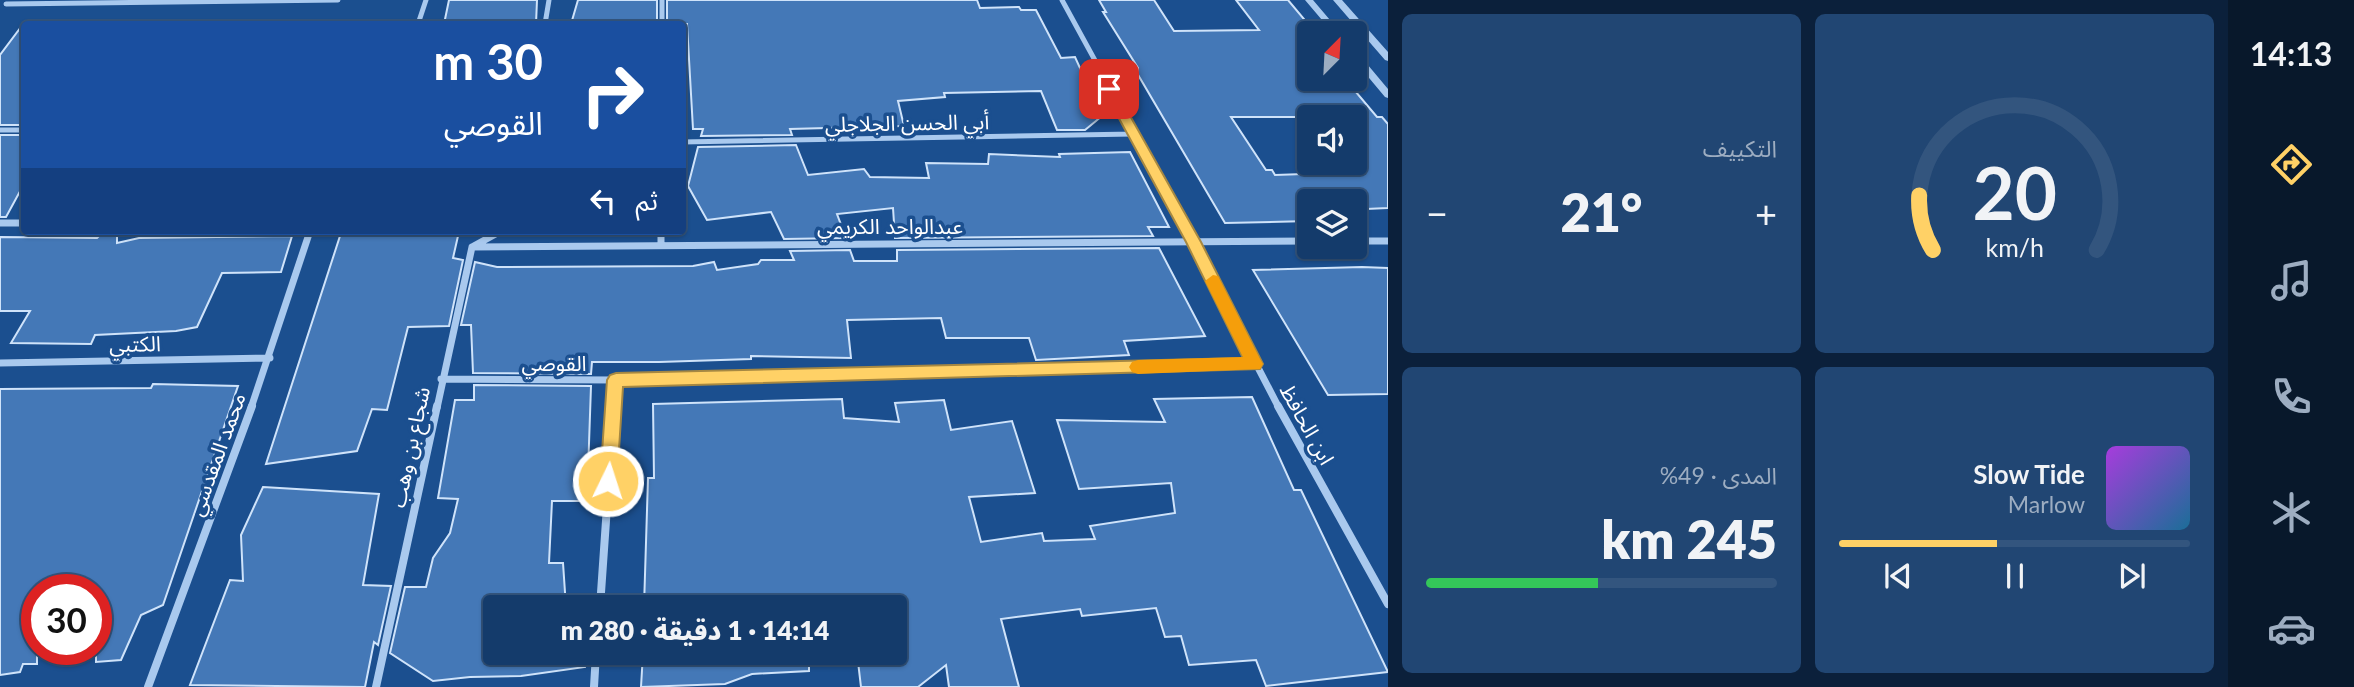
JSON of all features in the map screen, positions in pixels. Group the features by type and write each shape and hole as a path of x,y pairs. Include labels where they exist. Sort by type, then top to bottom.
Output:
{"street":[{"path":"0,10 7,2 338,0"},
{"path":"419,21 426,0"},
{"path":"546,21 549,0"},
{"path":"662,0 663,21"},
{"name":"ابن الحافظ","path":"1062,0 1194,242 1254,364 1388,604"},
{"path":"1309,0 1327,21"},
{"path":"1337,0 1388,58"},
{"path":"1367,69 1388,94"},
{"path":"0,130 21,130"},
{"name":"أبي الحسن الجلاجلي","path":"686,142 1133,134"},
{"path":"0,223 21,223"},
{"name":"محمد المقدسي","path":"148,687 270,358 309,235"},
{"path":"472,247 494,235"},
{"path":"661,235 661,244"},
{"name":"عبدالواحد الكريمي","path":"472,247 1297,241"},
{"path":"1367,241 1388,241"},
{"name":"شجاع بن وهب","path":"376,687 441,379 472,247"},
{"name":"الكتبي","path":"0,363 270,358"},
{"name":"القوصي","path":"441,379 616,380 1254,364"},
{"path":"601,595 616,380"},
{"path":"594,687 595,665"}],"building":[{"path":"449,0 537,0 536,21 445,21"},
{"path":"578,0 657,0 657,21 572,21"},
{"path":"667,0 977,0 980,8 1019,7 1021,10 1036,10 1061,58 1075,57 1102,116 1085,130 1057,130 1041,91 944,93 945,97 898,101 904,126 790,129 792,135 701,136 703,129 693,129 687,24 686,21 667,21"},
{"path":"1099,0 1154,0 1174,31 1259,30 1236,0 1288,0 1306,21 1297,21 1297,91 1355,91 1367,105 1297,105 1297,117 1231,117 1266,170 1272,170 1275,175 1367,175 1367,105 1377,117 1382,117 1388,124 1388,208 1367,209 1367,189 1297,189 1297,221 1225,223 1137,73 1138,68 1103,12 1106,12"},
{"path":"21,27 21,125 0,125 0,55"},
{"path":"0,135 21,135 21,190 6,217 0,217"},
{"path":"796,145 808,175 864,169 870,177 929,178 926,163 988,164 989,154 1060,157 1059,154 1130,152 1169,227 1148,227 1153,236 895,238 893,208 837,214 846,238 784,239 771,212 707,220 688,186 698,147"},
{"path":"100,235 117,235 117,243 139,238 292,236 281,272 222,273 197,327 176,331 95,335 91,344 11,343 30,311 0,311 0,237 97,238"},
{"path":"340,236 458,236 453,258 463,260 449,326 408,327 387,410 372,409 357,451 266,464"},
{"path":"1159,248 1205,336 1124,341 1129,355 1036,360 1029,338 946,338 941,318 847,320 851,358 751,356 751,359 592,362 591,374 473,373 471,325 461,325 475,262 497,267 693,266 714,262 717,270 758,264 761,260 794,260 790,251 850,250 854,261 897,261 897,250"},
{"path":"1388,268 1388,394 1328,395 1253,270"},
{"path":"153,384 238,386 163,605 141,615 121,660 112,661 112,574 21,574 23,665 20,672 0,675 0,389 151,388"},
{"path":"474,385 591,386 587,501 552,501 549,563 563,563 565,595 483,595 483,665 585,667 521,676 433,681 390,653 405,587 426,587 433,558 450,533 458,499 438,498 455,400 474,400"},
{"path":"1252,397 1294,490 1301,490 1388,672 1266,686 1256,660 1189,665 1181,636 1165,637 1156,608 1082,616 1080,609 1001,619 1019,687 949,687 946,665 918,687 861,687 858,665 907,665 907,595 644,595 648,478 654,478 653,404 842,399 844,418 899,422 895,403 944,400 951,430 1012,421 1035,493 969,497 981,542 1042,533 1044,541 1095,539 1090,526 1175,513 1171,483 1079,489 1057,420 1165,422 1154,399"},
{"path":"263,487 379,494 363,585 391,586 378,645 374,642 365,687 190,685 230,580 243,581 241,535"},
{"path":"642,665 809,665 809,671 752,674 725,684 641,687"}],"slow traffic":[{"path":"1138,367 1254,364 1213,281"}],"route":[{"path":"608,481 616,380 1254,364 1194,242 1109,89"}]}
